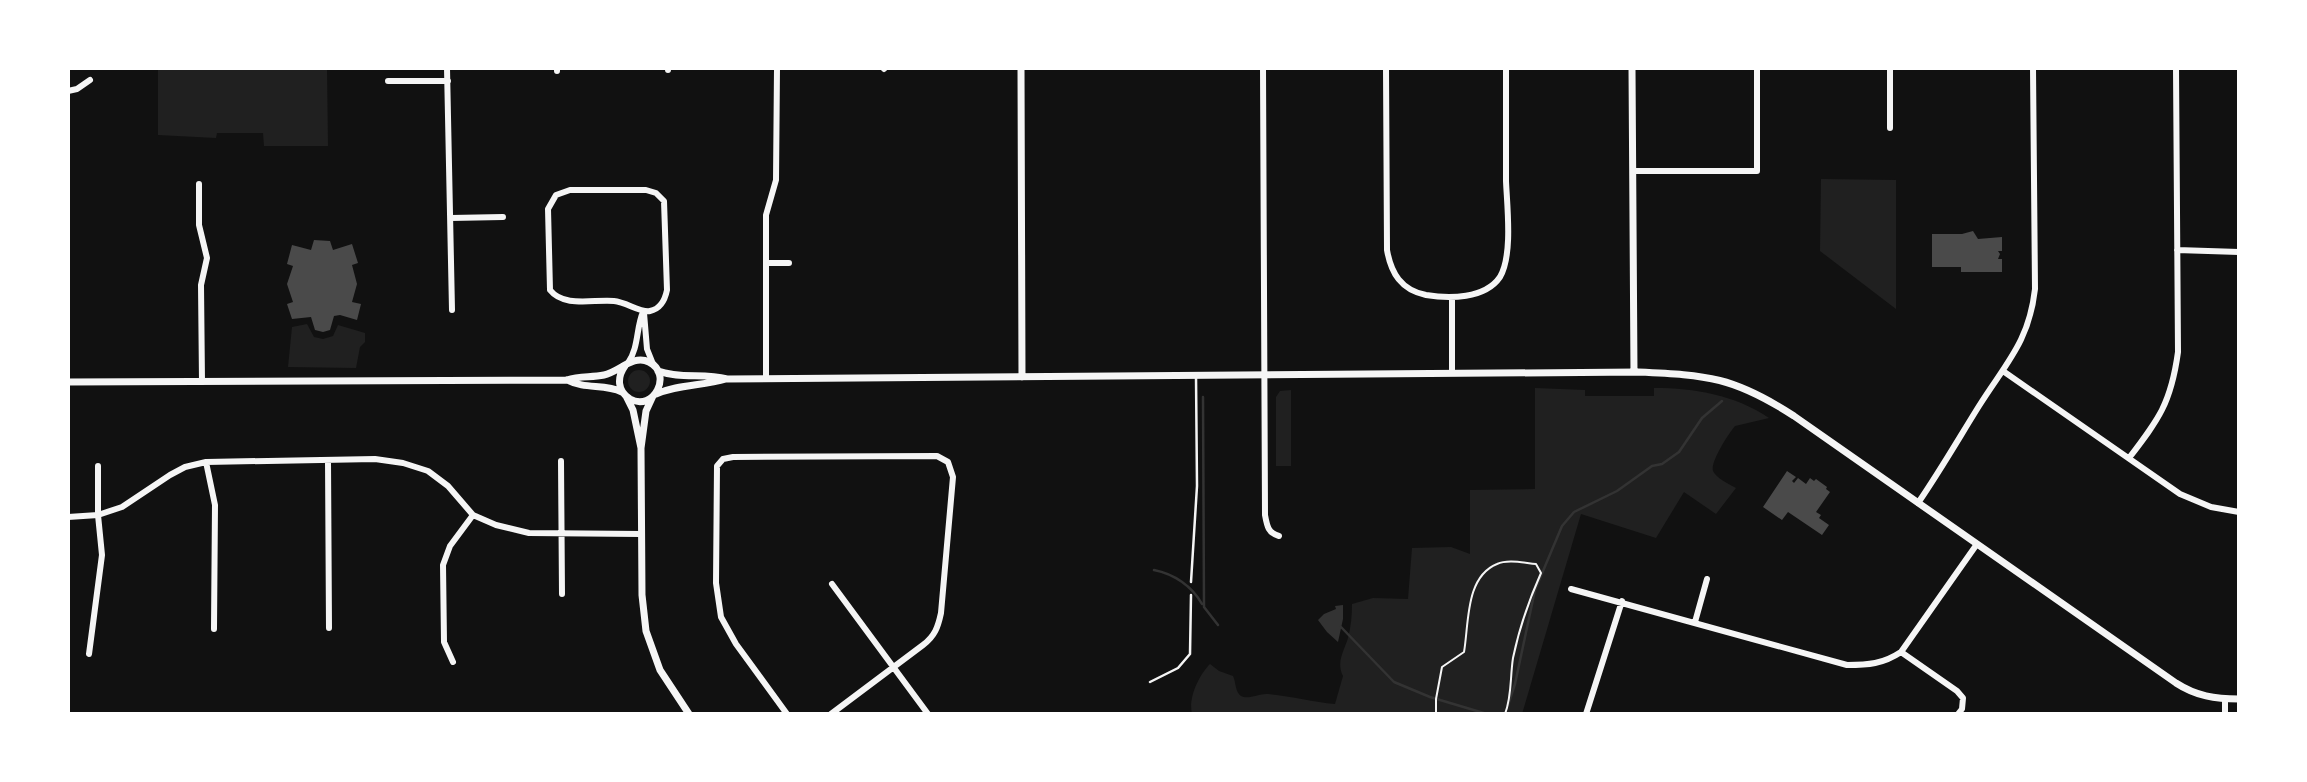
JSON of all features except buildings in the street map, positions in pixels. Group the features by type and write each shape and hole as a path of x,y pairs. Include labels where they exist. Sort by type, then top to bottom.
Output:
{"street":[{"path":"447,68 452,310"},
{"path":"766,378 766,209 776,180 777,68"},
{"path":"1021,68 1022,377"},
{"path":"1263,68 1265,515 1267,527 1279,536"},
{"path":"1386,68 1387,250 1391,270 1404,286 1437,297 1482,292 1496,282 1504,266 1507,237 1506,68"},
{"path":"1632,68 1634,372"},
{"path":"1633,171 1757,170 1757,68"},
{"path":"1890,68 1890,128"},
{"path":"1918,503 2023,338 2033,308 2033,68"},
{"path":"2129,458 2166,404 2178,352 2176,68"},
{"path":"68,91 77,89 90,80"},
{"path":"388,81 447,81"},
{"path":"199,184 199,225 207,258 201,285 202,382"},
{"path":"569,190 646,190 656,193 664,201 665,298 654,310 643,312 622,302 568,301 554,295 548,283 548,209 556,195 569,190"},
{"path":"450,218 503,217"},
{"path":"2177,250 2239,252"},
{"path":"766,263 789,263"},
{"path":"1452,297 1452,373"},
{"path":"643,312 638,325 635,350 619,378 633,410 640,448 642,595 646,631 660,670 690,714"},
{"path":"640,448 646,411 660,384 647,349 643,312"},
{"path":"68,382 567,380 578,376 603,376 640,360 675,376 710,375 727,379 1634,372 1699,375 1738,384 1794,416 2176,683 2203,696 2239,699"},
{"path":"2003,371 2189,499 2211,508 2239,512"},
{"path":"567,380 578,386 610,387 635,401 641,401 676,387 710,384 727,379"},
{"path":"787,714 729,632 719,607 716,583 716,476 719,462 733,457 937,456 948,461 953,477 938,627 931,639 831,714"},
{"path":"68,517 98,515 122,507 170,475 206,461 375,459 403,463 428,471 448,486 473,515 496,525 529,533 641,534"},
{"path":"328,460 329,628"},
{"path":"206,461 215,505 214,629"},
{"path":"561,461 562,594"},
{"path":"89,654 102,555 98,515 98,466"},
{"path":"453,662 444,642 443,565 450,546 473,515"},
{"path":"1571,589 1847,665 1872,665 1901,652 1977,544"},
{"path":"1695,622 1707,579"},
{"path":"832,584 928,714"},
{"path":"1586,714 1622,601"},
{"path":"1901,652 1957,691 1963,698 1962,709 1958,714"},
{"path":"2225,699 2225,714"}],"lane":[{"path":"1191,582 1197,486 1196,376"},
{"path":"1150,682 1178,667 1190,654 1191,595"}],"path":[{"path":"1436,714 1436,699 1443,667 1464,652 1473,590 1482,574 1499,563 1536,564 1541,573 1529,600 1514,655 1510,699 1505,714"}],"shaded area":[{"path":"158,68 327,68 328,146 264,146 263,133 217,133 216,138 158,135"},
{"path":"1821,179 1896,180 1896,309 1820,251"},
{"path":"307,324 314,337 323,339 333,336 338,325 365,333 365,342 360,347 356,368 288,367 292,327"},
{"path":"635,370 643,370 650,377 650,385 643,392 635,392 628,385 628,377"},
{"path":"1535,388 1585,390 1585,396 1654,396 1654,388 1684,389 1728,398 1769,418 1735,426 1721,448 1714,461 1713,471 1736,488 1716,514 1684,492 1656,538 1581,514 1522,714 1192,714 1195,687 1210,664 1233,676 1238,692 1244,697 1268,694 1335,704 1343,676 1340,661 1350,630 1352,604 1373,598 1408,599 1412,548 1451,547 1470,554 1470,490 1535,489"},
{"path":"1291,390 1291,466 1276,466 1276,397 1280,391"},
{"path":"1343,605 1338,642 1318,620 1336,609 1335,606"}],"waterway":[{"path":"1203,397 1204,607 1218,625"},
{"path":"1508,705 1535,590 1562,526 1574,512 1617,491 1652,466 1662,464 1679,452 1702,418 1722,401"},
{"path":"1154,570 1169,574 1182,582 1202,604"},
{"path":"1341,627 1394,682 1430,697 1487,714"}]}
